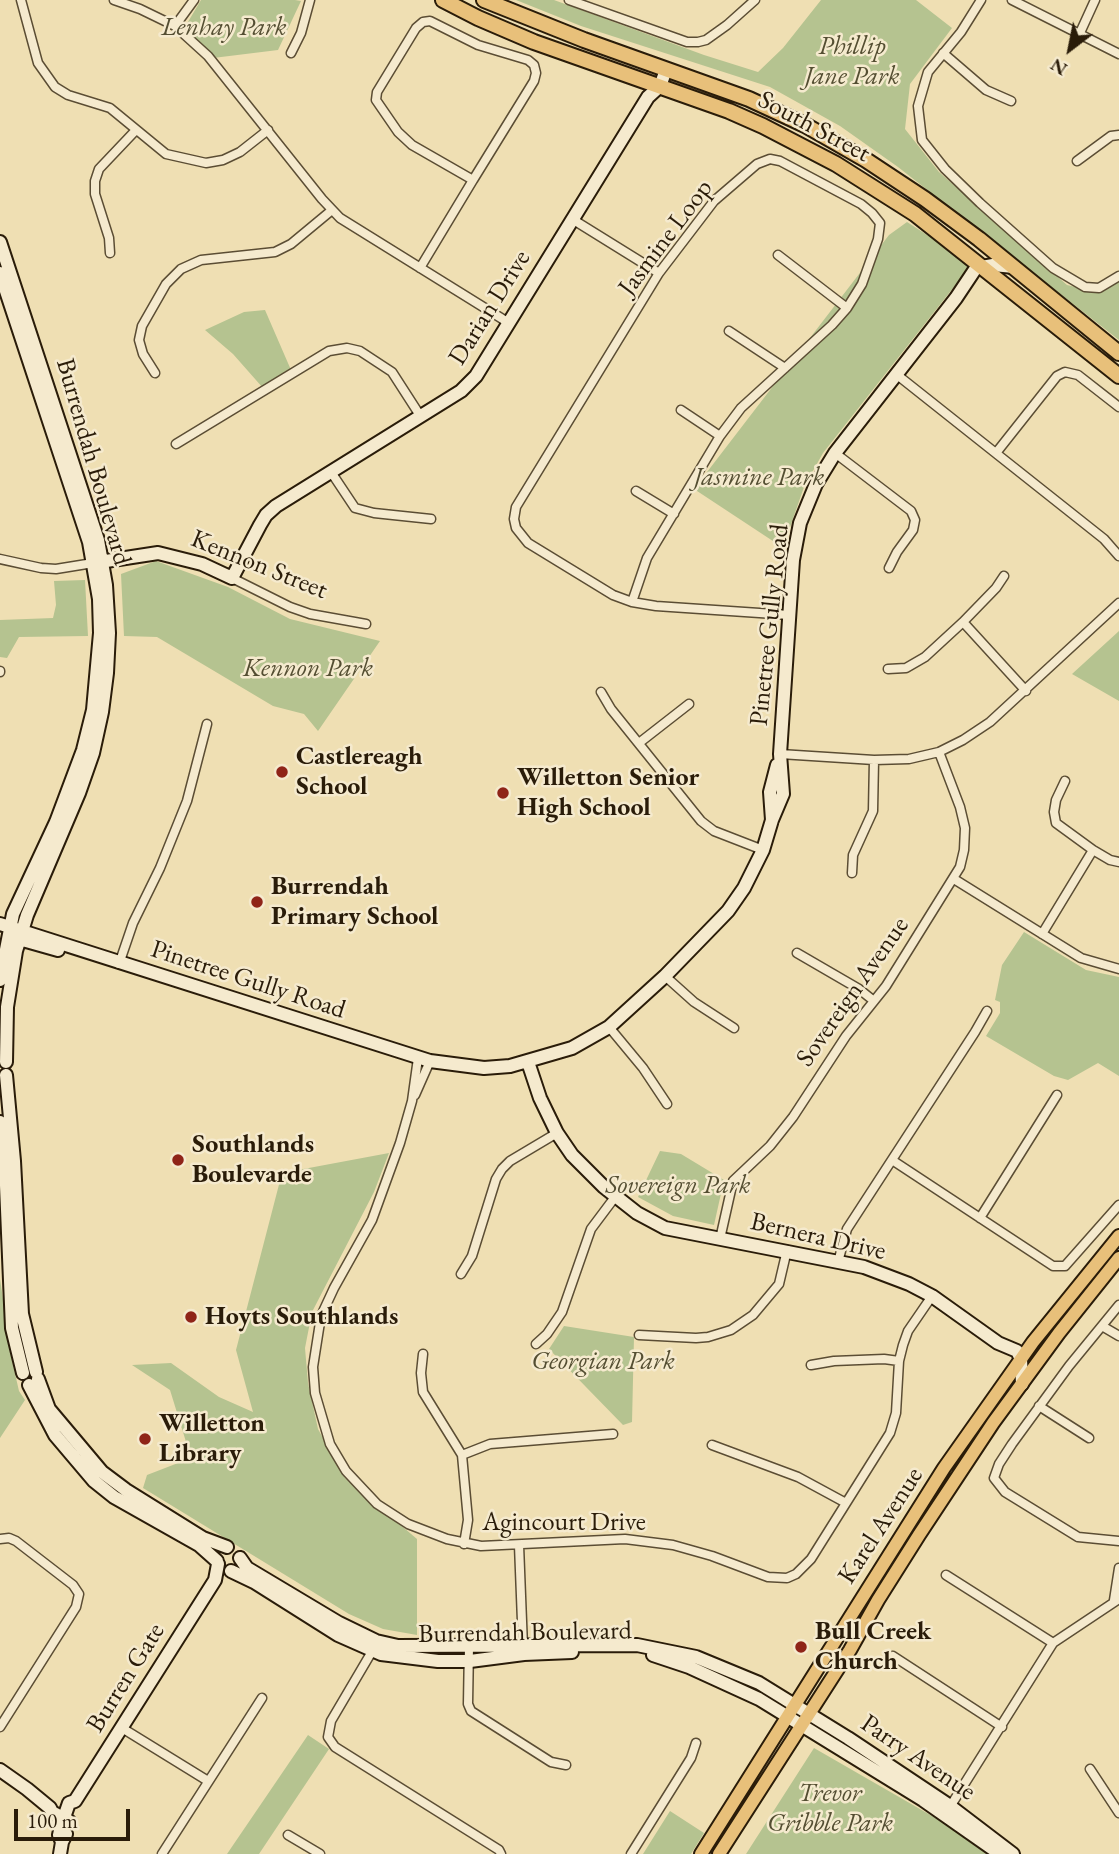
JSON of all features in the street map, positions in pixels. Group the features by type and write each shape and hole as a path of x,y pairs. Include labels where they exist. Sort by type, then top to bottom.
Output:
{"highway":[{"name":"South Street","path":"443,0 478,19 534,42 655,84 763,126 836,164 915,214 1119,376"},
{"name":"South Street","path":"484,0 749,99 804,125 895,178 979,239 1119,353"}],"main road":[{"name":"Darian Drive","path":"232,578 266,515 468,385 648,97 661,68"},
{"path":"979,239 984,267 1014,267"},
{"name":"Burrendah Boulevard","path":"0,242 87,503 98,562 100,634 93,710 70,790 22,891 0,980"},
{"name":"Pinetree Gully Road","path":"10,931 423,1063 484,1068 510,1066 572,1048 609,1027 665,976 727,911 752,874 764,850 783,794 780,754 793,560 800,523 816,484 835,453 956,298 968,291 983,273 984,267"},
{"name":"Burrendah Boulevard","path":"0,273 98,562"},
{"name":"Kennon Street","path":"98,562 158,553 202,564 232,578"},
{"name":"Pinetree Gully Road","path":"10,931 423,1063"},
{"name":"Burrendah Boulevard","path":"10,931 3,1121 22,1314 32,1377 55,1435 94,1481 114,1497 199,1545 223,1567 254,1582 338,1635 375,1646 524,1649 626,1644 662,1649 696,1657 759,1683 791,1710"},
{"name":"Bernera Drive","path":"528,1062 540,1098 557,1133 572,1155 615,1197 637,1213 665,1228 787,1250 886,1274 932,1296 998,1343 1017,1352 1020,1359"},
{"name":"Karel Avenue","path":"701,1854 919,1507 1020,1359 1119,1236"},
{"name":"Karel Avenue","path":"719,1854 919,1535 1022,1384 1119,1258"},
{"path":"1022,1384 1020,1359 1033,1357 1059,1333"},
{"name":"Burrendah Boulevard","path":"32,1377 49,1409 102,1472 203,1538 227,1547"},
{"path":"227,1547 235,1549 240,1558 238,1565 223,1567 218,1552 227,1547"},
{"name":"Burrendah Boulevard","path":"240,1558 244,1566 253,1572 397,1657 470,1661 524,1649"},
{"name":"Burren Gate","path":"69,1813 223,1567"},
{"name":"Parry Avenue","path":"791,1710 1013,1854"},
{"path":"0,1770 52,1812 69,1813 59,1835 61,1848"},
{"name":"Parry Avenue","path":"948,1811 1000,1854"}],"street":[{"path":"21,0 38,64 55,87 68,95 110,108 166,154 206,163 223,160 240,152 268,130"},
{"path":"114,0 175,26 208,56 332,210 350,225 509,323"},
{"path":"175,26 194,0"},
{"path":"290,53 301,33 310,0"},
{"path":"569,0 687,42 706,40 755,0"},
{"path":"981,0 967,23 928,72 921,90 918,120 922,140 945,169 1053,268 1085,286 1099,288 1119,276"},
{"path":"1012,0 1119,54"},
{"path":"1079,35 1095,0"},
{"path":"420,268 534,82 536,73 534,65 528,60 478,45 430,21 423,22 416,28 377,92 376,100 398,132 412,145 473,180"},
{"path":"943,53 986,90 1011,101"},
{"path":"110,253 109,238 95,194 95,181 99,169 135,130"},
{"path":"1077,161 1111,136 1119,135"},
{"name":"Jasmine Loop","path":"632,602 647,558 720,436 741,408 832,325 846,308 862,284 878,239 880,223 861,204 780,161 770,159 757,164 714,201 659,273 516,507 514,519 521,537 528,543 613,595 632,602 789,615"},
{"path":"155,373 143,354 139,340 142,326 166,284 181,269 201,260 275,252 291,244 332,210"},
{"path":"572,219 659,273"},
{"path":"778,255 846,308"},
{"path":"729,331 785,368"},
{"path":"176,444 329,351 347,348 368,355 392,372 421,417"},
{"path":"996,453 1057,376 1065,372 1078,375 1119,407"},
{"path":"896,374 1104,539 1119,556"},
{"path":"681,410 720,436"},
{"path":"835,453 911,512 915,520 913,530 897,551 889,568"},
{"path":"331,472 355,508 374,513 431,519"},
{"path":"636,491 674,514"},
{"path":"0,559 56,569 98,562"},
{"path":"888,669 905,668 925,657 1004,576"},
{"name":"Kennon Street","path":"232,578 310,614 366,624"},
{"path":"780,754 874,760 909,759 939,752 977,731 1026,691 1119,603"},
{"path":"962,622 1026,691"},
{"path":"601,692 611,709 701,821 714,831 764,850"},
{"path":"639,743 689,704"},
{"path":"119,964 133,923 160,868 187,801 207,724"},
{"name":"Sovereign Avenue","path":"720,1239 733,1181 781,1133 846,1036 886,986 954,879 964,850 965,828 939,752"},
{"path":"852,873 853,855 873,811 874,760"},
{"path":"1066,780 1056,800 1056,823 1093,850 1119,862"},
{"path":"1042,934 1093,850"},
{"path":"954,879 1081,958 1119,968"},
{"path":"797,953 859,989 874,1001"},
{"path":"665,976 694,1002 734,1027"},
{"path":"838,1262 847,1229 987,1012"},
{"path":"609,1027 643,1068 667,1104"},
{"name":"Agincourt Drive","path":"423,1063 400,1143 372,1220 321,1316 314,1354 315,1393 331,1444 346,1471 377,1504 408,1524 464,1544 499,1546 599,1540 673,1545 768,1577 787,1578 803,1569 811,1559 894,1424 899,1361 908,1331 932,1296"},
{"path":"980,1218 1057,1095"},
{"path":"461,1274 472,1256 496,1179 502,1169 510,1161 557,1133"},
{"path":"892,1160 1053,1266 1065,1266 1119,1205"},
{"path":"536,1345 562,1312 591,1229 615,1197"},
{"path":"639,1335 696,1338 731,1330 753,1315 779,1284 787,1250"},
{"path":"1119,1305 1040,1406 999,1464 994,1478 999,1487 1078,1537 1119,1541"},
{"path":"1102,1326 1119,1336"},
{"path":"423,1354 421,1373 424,1392 462,1455 468,1520 464,1544"},
{"path":"811,1365 834,1361 899,1361"},
{"path":"1040,1406 1089,1438"},
{"path":"462,1455 490,1444 613,1434"},
{"path":"712,1445 798,1477 846,1503"},
{"path":"0,1539 9,1538 16,1541 73,1585 79,1594 76,1607 0,1727"},
{"path":"519,1545 524,1649"},
{"path":"948,1811 1053,1643 1117,1599 1119,1568"},
{"path":"946,1575 1053,1643"},
{"path":"375,1646 331,1721 328,1737 335,1747 499,1850 501,1854"},
{"path":"469,1646 468,1703 471,1711 551,1762 566,1765"},
{"path":"893,1656 1002,1727"},
{"path":"162,1854 262,1698"},
{"path":"122,1728 208,1781"},
{"path":"631,1854 691,1758 696,1743"},
{"path":"1090,1769 1119,1813"},
{"path":"288,1835 320,1854"}],"green space":[{"name":"Lenhay Park","path":"201,0 301,1 278,50 213,58 182,32"},
{"name":"Phillip Jane Park","path":"516,0 554,0 758,72 783,48 821,0 916,0 952,28 910,84 905,129 939,172 1067,285 1088,290 1119,280 1119,340 898,167 840,126 770,87 581,26"},
{"name":"Jasmine Park","path":"907,222 972,264 823,453 804,487 785,549 694,489 889,235"},
{"path":"265,310 291,370 263,388 233,354 205,330 244,312"},
{"name":"Kennon Park","path":"156,561 228,587 290,619 380,641 318,731 304,714 273,706 157,637 124,636 121,574"},
{"path":"85,580 88,636 19,637 7,658 0,657 0,620 53,618 56,605 54,581"},
{"path":"1119,631 1119,701 1072,674"},
{"path":"1024,932 1086,970 1119,977 1119,1076 1098,1063 1068,1080 1054,1076 986,1036 1000,1013 1000,1002 995,1000 1002,965"},
{"name":"Sovereign Park","path":"660,1151 681,1154 724,1180 714,1225 673,1216 638,1197"},
{"path":"389,1153 374,1192 312,1312 305,1348 308,1383 318,1429 345,1478 417,1539 417,1635 383,1629 349,1614 143,1488 147,1475 191,1458 170,1390 132,1365 171,1363 219,1397 253,1412 236,1350 282,1173"},
{"path":"0,1279 13,1365 19,1391 25,1400 0,1438"},
{"name":"Georgian Park","path":"564,1326 634,1337 632,1422 623,1425 549,1349"},
{"path":"308,1735 329,1749 259,1854 227,1854"},
{"name":"Trevor Gribble Park","path":"814,1748 939,1820 989,1854 746,1854"},
{"path":"670,1811 704,1833 691,1854 643,1854"}],"place":[{"name":"Castlereagh School","path":"282,772"},
{"name":"Willetton Senior High School","path":"503,793"},
{"name":"Burrendah Primary School","path":"257,902"},
{"name":"Southlands Boulevarde","path":"178,1160"},
{"name":"Hoyts Southlands","path":"191,1317"},
{"name":"Willetton Library","path":"145,1439"},
{"name":"Bull Creek Church","path":"801,1647"}]}
